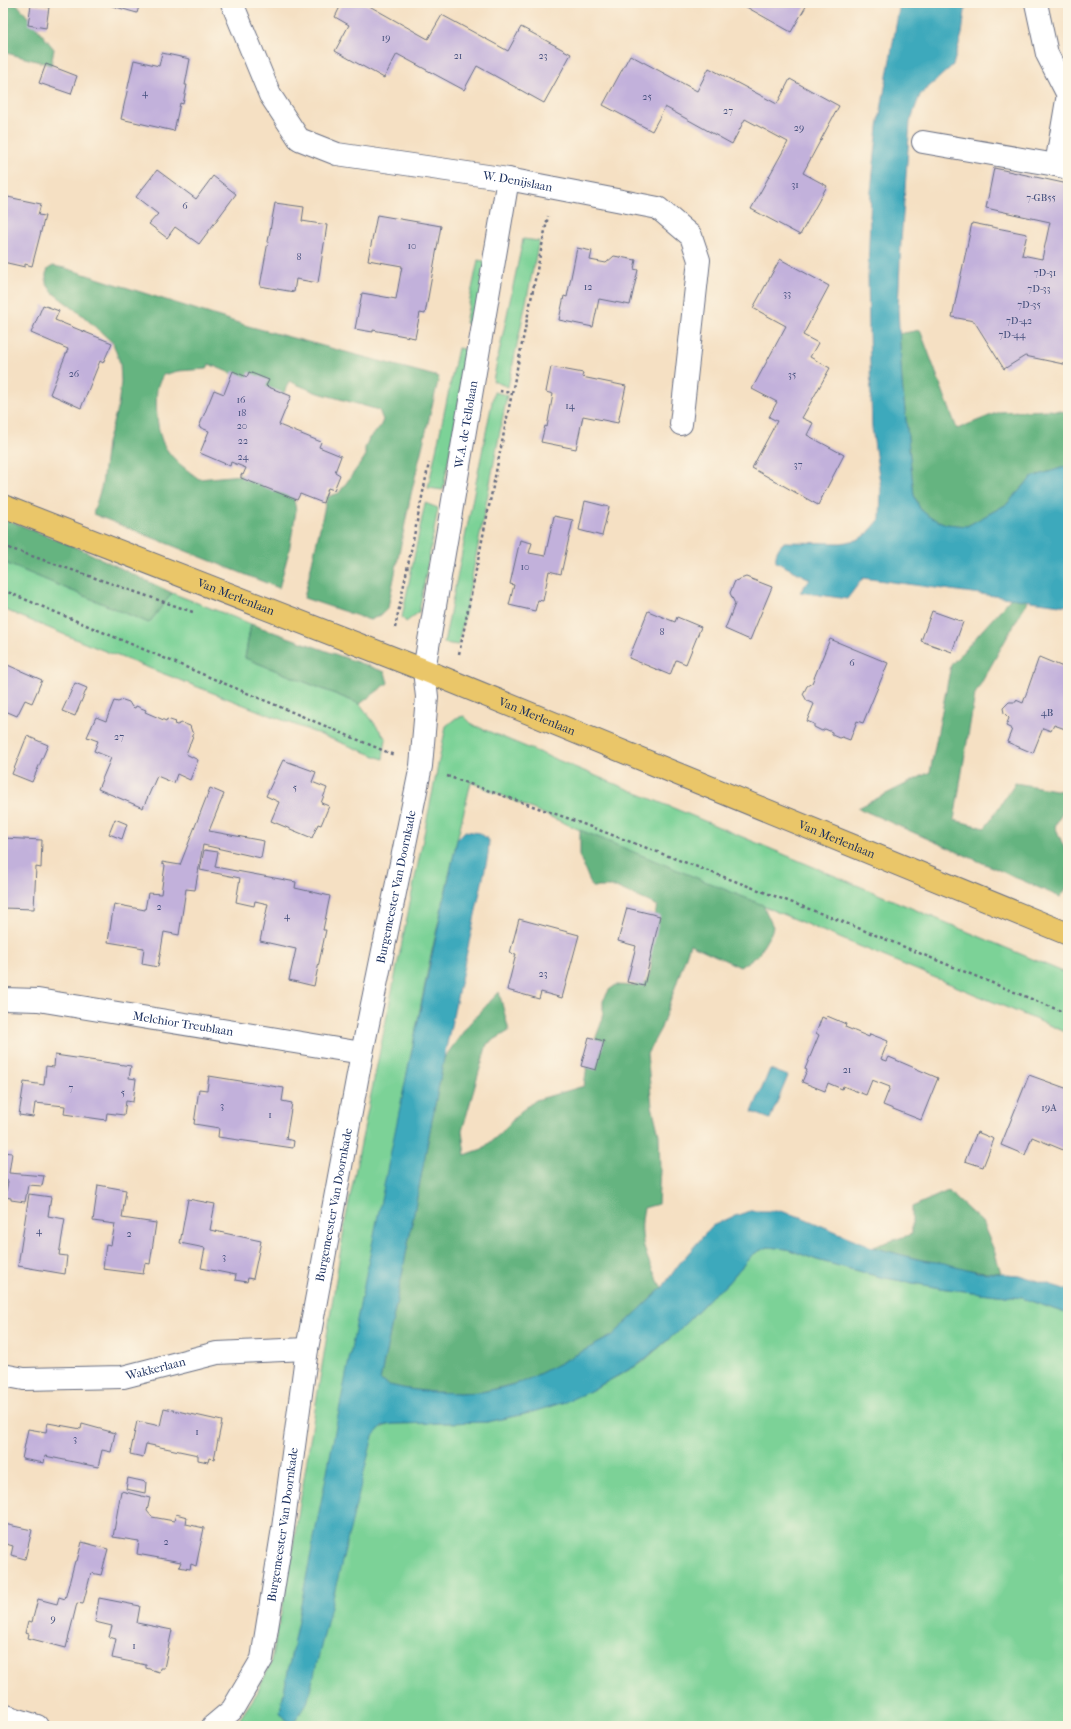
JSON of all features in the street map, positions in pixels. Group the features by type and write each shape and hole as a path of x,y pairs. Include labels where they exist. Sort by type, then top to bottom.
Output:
{"main road":[{"name":"Van Merlenlaan","path":"3,506 424,670 1068,934"}],"street":[{"name":"W. Denijslaan","path":"232,3 270,95 299,139 337,154 508,179 658,208 691,236 698,260 681,424"},
{"path":"923,142 1062,166 1068,94 1047,54 1036,3"},
{"name":"W.A. de Tellolaan","path":"424,670 508,179"},
{"name":"Burgemeester Van Doornkade","path":"212,1726 232,1710 262,1659 283,1528 306,1349 362,1052 421,766 427,697 424,670"},
{"name":"Melchior Treublaan","path":"3,999 38,1000 362,1052"},
{"name":"Wakkerlaan","path":"3,1375 24,1379 123,1376 218,1353 306,1349"},
{"path":"3,1715 37,1726"}],"path":[{"path":"453,682 554,188"},
{"path":"473,386 512,393"},
{"path":"3,590 421,766 575,820 841,921 1068,1014"}],"green space":[{"path":"3,3 17,4 54,49 51,65 3,52"},
{"path":"523,239 539,241 508,387 493,381"},
{"path":"478,260 488,262 476,326 465,323"},
{"path":"53,266 65,268 248,326 439,377 411,494 388,608 381,615 370,620 304,598 327,497 339,493 365,457 365,448 369,438 379,429 383,420 379,410 315,392 289,381 283,395 209,364 207,369 178,371 163,375 157,389 156,403 158,427 165,447 172,457 181,465 199,479 241,475 281,482 292,489 296,511 289,551 279,588 93,514 102,485 107,443 118,406 121,382 120,363 113,343 82,315 53,293 46,283 46,274 48,269"},
{"path":"920,330 957,429 999,412 1049,410 1068,412 1068,466 1032,477 1007,504 967,526 946,524 931,518 920,509 914,495 902,383 899,334"},
{"path":"458,348 468,350 443,490 428,488"},
{"path":"494,392 507,395 465,613 458,645 444,643"},
{"path":"425,503 438,508 419,612 406,622 402,617"},
{"path":"3,518 85,551 172,593 149,623 3,562"},
{"path":"3,562 149,623 172,593 251,624 245,658 360,704 386,739 383,759 87,644 3,609"},
{"path":"1011,598 1028,600 975,694 954,820 985,828 1015,783 1061,791 1068,775 1068,801 1055,826 1068,857 1068,886 1060,897 858,808 930,772 951,665"},
{"path":"251,624 385,672 388,683 360,704 245,658"},
{"path":"464,716 473,725 1068,974 1068,1033 580,830 471,782 429,964 280,1712 288,1722 373,1436 377,1431 384,1426 393,1424 487,1422 529,1413 590,1391 640,1364 676,1333 713,1295 725,1286 752,1255 768,1247 787,1249 817,1260 880,1277 940,1288 1022,1298 1068,1314 1068,1726 235,1726 257,1693 270,1665 286,1590 346,1217 446,726 456,718"},
{"path":"580,830 763,905 773,927 758,955 740,967 690,944 661,1028 647,1054 652,1106 659,1135 660,1170 658,1204 644,1208 642,1230 648,1259 662,1288 612,1336 522,1382 482,1392 460,1393 432,1392 389,1385 380,1380 444,1058 469,1024 499,992 509,1031 487,1044 462,1131 465,1155 482,1149 500,1134 520,1112 536,1100 584,1086 588,1059 603,1018 603,1001 609,990 616,985 634,986 647,982 651,968 651,955 647,932 658,906 616,887 592,887 580,857"},
{"path":"948,1191 982,1222 994,1250 1001,1273 952,1267 872,1247 912,1234 912,1207"}],"water":[{"path":"900,3 966,3 962,34 953,65 920,95 910,122 901,241 898,308 902,383 914,495 920,509 931,518 946,524 967,526 1007,504 1032,477 1068,466 1068,606 863,578 847,599 800,592 810,579 776,562 777,551 784,542 841,543 857,540 867,534 880,519 881,489 872,428 869,332 868,270 871,191 878,127"},
{"path":"465,831 480,833 489,840 488,855 445,1053 380,1380 389,1385 407,1389 460,1393 482,1392 522,1382 612,1336 662,1288 679,1264 712,1226 750,1211 780,1211 801,1217 872,1247 921,1260 944,1263 978,1272 1019,1275 1068,1290 1068,1314 1022,1298 940,1288 880,1277 817,1260 787,1249 768,1247 752,1255 725,1286 713,1295 676,1333 639,1364 590,1391 565,1402 529,1413 487,1422 393,1424 382,1426 373,1436 307,1703 294,1722 288,1722 280,1712 344,1384 433,949 457,840"},
{"path":"770,1069 788,1076 770,1119 752,1112"}],"building":[{"path":"102,3 140,3 137,13"},
{"path":"342,3 364,3 428,39 442,15 508,51 521,27 571,54 544,103 477,66 464,90 397,54 384,78 335,51 349,25 335,17"},
{"path":"808,3 791,32 741,4"},
{"path":"31,5 49,7 46,28 28,25"},
{"path":"162,53 190,59 183,104 180,103 174,131 121,119 134,60 159,66"},
{"path":"630,55 697,91 709,68 777,104 790,79 839,106 803,173 827,186 800,235 751,209 788,142 745,119 732,144 665,107 652,131 603,105"},
{"path":"46,64 77,76 71,94 39,83"},
{"path":"994,168 1068,184 1068,211 1065,224 1068,224 1068,365 1025,356 1004,369 974,321 952,317 972,223 1027,234 1022,255 1042,259 1050,222 986,208"},
{"path":"157,170 196,199 213,176 236,194 199,244 175,227 167,238 149,224 158,214 136,197"},
{"path":"3,196 41,204 38,215 45,216 32,266 25,264 25,267 3,262"},
{"path":"275,203 304,207 302,221 327,225 318,283 296,279 294,292 260,286"},
{"path":"377,215 441,226 425,314 420,313 415,338 373,330 373,332 355,329 362,293 396,299 402,266 368,260"},
{"path":"577,248 592,251 590,260 606,263 614,256 636,260 634,269 638,270 630,305 599,299 593,327 559,320 564,296 567,297"},
{"path":"780,259 829,286 803,335 818,343 810,357 830,368 802,418 813,423 807,435 844,455 818,505 752,468 777,421 769,417 777,402 752,389 786,326 753,308"},
{"path":"43,305 59,311 55,320 112,343 103,363 100,361 81,408 50,394 68,349 31,333"},
{"path":"551,367 583,373 582,377 626,386 618,423 583,416 576,449 541,442 545,426 547,427 553,394 546,392"},
{"path":"233,371 247,377 249,372 269,380 266,386 291,396 279,425 321,442 319,447 341,456 335,472 340,475 334,490 328,488 323,503 300,494 297,500 241,478 241,474 243,475 246,468 231,462 230,466 200,453 209,431 199,427 214,390 224,394"},
{"path":"585,501 609,507 602,536 579,530"},
{"path":"554,516 573,520 561,574 549,571 543,601 538,600 535,611 509,605 514,585 510,584 520,540 532,543 529,553 545,556"},
{"path":"746,577 772,587 750,640 725,629 735,604 730,593 735,581"},
{"path":"648,611 675,622 677,617 701,627 686,664 676,660 670,675 629,658"},
{"path":"932,611 963,622 952,652 921,641"},
{"path":"830,639 888,663 863,723 857,721 850,740 832,735 832,732 825,729 822,731 814,727 814,724 807,721 814,704 807,701 803,694 807,686 812,683"},
{"path":"1039,657 1068,669 1068,730 1054,725 1051,731 1043,728 1033,753 1007,742 1012,729 1006,726 1009,718 1004,713 1003,708 1009,702 1016,702 1016,700 1023,703"},
{"path":"3,663 42,680 32,703 25,700 17,716 3,710"},
{"path":"75,683 87,688 75,716 62,711"},
{"path":"123,700 129,702 132,707 135,708 136,706 146,710 145,712 166,721 167,719 176,722 174,724 177,725 182,723 190,726 192,732 194,733 186,754 198,760 190,780 177,774 174,783 157,776 143,808 98,789 111,758 94,751 98,741 87,737 96,717 106,721 114,701 118,702"},
{"path":"27,736 48,745 32,782 12,774"},
{"path":"283,760 316,772 312,782 327,788 321,803 329,806 321,825 318,824 312,838 271,821 279,802 266,796"},
{"path":"210,788 224,794 209,831 264,841 261,858 203,845 195,890 186,889 179,935 164,932 158,967 142,964 144,948 108,942 114,904 145,910 148,893 161,894 165,865 162,864 162,862 180,865"},
{"path":"115,819 127,824 122,839 109,834"},
{"path":"3,838 42,840 41,868 36,867 34,909 3,908"},
{"path":"204,850 218,852 215,867 296,882 295,888 330,896 323,930 326,930 314,986 289,980 296,949 260,941 268,904 255,901 254,906 236,902 240,878 200,870"},
{"path":"627,908 660,916 644,986 627,982 636,946 618,941"},
{"path":"519,919 579,935 562,998 541,992 539,999 507,990 516,954 510,953"},
{"path":"827,1016 846,1024 845,1027 869,1037 870,1034 888,1041 881,1059 887,1061 889,1057 938,1078 921,1120 883,1105 890,1087 872,1080 866,1095 843,1086 842,1089 828,1083 825,1091 802,1082 807,1070 805,1069 819,1035 816,1033 822,1017 826,1019"},
{"path":"589,1037 604,1041 596,1070 581,1066"},
{"path":"55,1055 131,1066 129,1078 136,1079 133,1102 126,1101 124,1115 107,1113 106,1120 64,1114 65,1106 35,1103 33,1117 19,1115 24,1082 44,1085 46,1066 54,1067"},
{"path":"1029,1075 1068,1089 1068,1152 1032,1137 1025,1155 1001,1145"},
{"path":"209,1076 284,1088 282,1101 292,1103 286,1139 294,1141 293,1148 218,1137 219,1128 194,1124 199,1089 207,1090"},
{"path":"977,1132 994,1139 983,1167 965,1161"},
{"path":"3,1152 12,1153 9,1173 44,1176 42,1186 28,1185 25,1202 11,1200 11,1198 5,1197 8,1181 3,1180"},
{"path":"98,1185 126,1190 122,1218 156,1223 150,1264 145,1263 143,1274 103,1269 106,1244 111,1245 115,1224 93,1221"},
{"path":"29,1194 51,1197 48,1216 65,1219 59,1255 67,1256 65,1274 18,1266"},
{"path":"188,1199 215,1204 210,1230 261,1241 253,1279 248,1278 247,1282 235,1280 236,1275 201,1268 205,1248 180,1243"},
{"path":"164,1408 222,1421 214,1459 209,1458 208,1462 198,1460 198,1455 146,1444 143,1457 130,1454 137,1421 160,1426"},
{"path":"48,1423 81,1429 82,1424 115,1433 111,1452 102,1450 98,1467 45,1456 44,1463 22,1459 28,1429 46,1432"},
{"path":"128,1478 146,1482 145,1493 126,1489"},
{"path":"121,1491 150,1498 147,1511 152,1517 174,1521 176,1514 187,1517 186,1524 204,1528 196,1566 191,1564 190,1569 179,1567 181,1562 137,1554 139,1541 113,1537"},
{"path":"4,1524 32,1530 25,1559 11,1555 13,1546 3,1543"},
{"path":"82,1542 108,1549 101,1575 91,1573 83,1604 77,1603 66,1648 28,1638 29,1634 25,1633 28,1621 32,1622 38,1599 57,1604 59,1597 65,1599 75,1561 77,1561"},
{"path":"99,1598 140,1606 137,1623 172,1630 164,1668 160,1668 159,1672 146,1668 146,1665 112,1658 116,1639 109,1637 112,1626 95,1622"}]}
